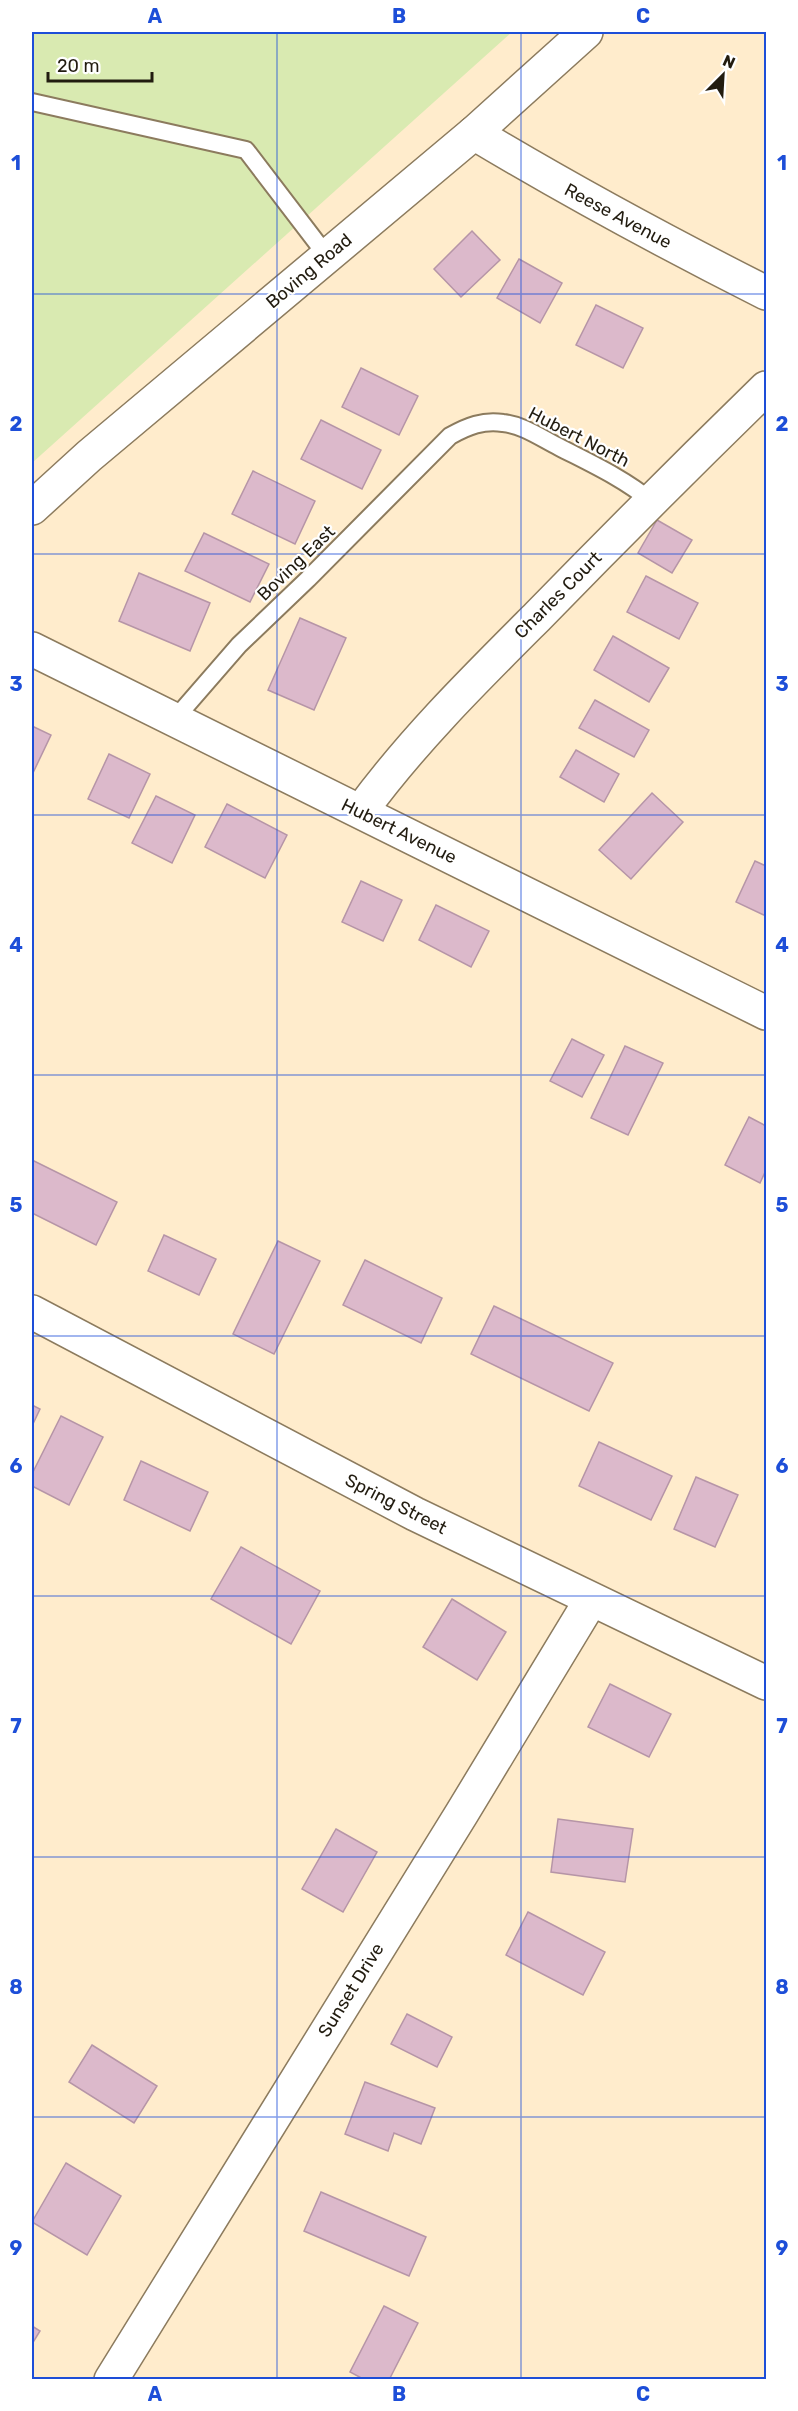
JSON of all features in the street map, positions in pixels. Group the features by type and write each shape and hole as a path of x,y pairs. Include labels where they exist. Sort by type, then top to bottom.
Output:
{"street":[{"name":"Boving Road","path":"32,508 89,456 474,133 586,32"},
{"name":"Reese Avenue","path":"474,133 568,189 766,293"},
{"name":"Charles Court","path":"361,811 386,777 423,734 651,501 766,388"},
{"name":"Hubert Avenue","path":"32,649 173,721 361,811 766,1013"},
{"name":"Spring Street","path":"32,1312 415,1514 766,1683"},
{"name":"Sunset Drive","path":"111,2379 462,1813 591,1600"}],"lane":[{"path":"32,102 246,150 327,256"},
{"name":"Hubert North","path":"450,436 468,426 485,422 515,426 632,485 651,501"},
{"name":"Boving East","path":"173,721 238,645 308,579 450,436"}],"green space":[{"path":"32,32 512,32 32,463"}],"building":[{"path":"472,231 500,260 461,297 434,269"},
{"path":"519,259 562,283 540,323 497,298"},
{"path":"596,305 643,328 623,368 576,345"},
{"path":"361,368 418,396 399,435 342,407"},
{"path":"321,420 381,450 362,489 301,459"},
{"path":"253,471 315,501 295,544 232,514"},
{"path":"657,520 692,540 672,573 638,553"},
{"path":"204,533 269,564 250,602 185,571"},
{"path":"139,573 210,603 190,651 119,621"},
{"path":"646,576 698,603 679,639 627,612"},
{"path":"300,618 346,638 314,710 268,690"},
{"path":"613,636 669,668 649,702 594,670"},
{"path":"595,700 649,730 634,757 579,728"},
{"path":"32,726 51,735 32,775"},
{"path":"576,750 619,774 604,802 560,777"},
{"path":"109,754 150,774 129,818 88,799"},
{"path":"652,793 683,822 631,879 599,850"},
{"path":"156,796 195,815 172,863 132,843"},
{"path":"227,804 287,835 265,878 205,847"},
{"path":"755,861 766,866 766,916 736,902"},
{"path":"361,881 402,900 383,941 342,922"},
{"path":"436,905 489,931 471,967 419,940"},
{"path":"572,1039 604,1055 582,1097 550,1081"},
{"path":"625,1046 663,1063 628,1135 591,1118"},
{"path":"749,1117 766,1126 766,1170 760,1183 725,1165"},
{"path":"32,1160 117,1202 96,1245 32,1213"},
{"path":"164,1235 216,1259 199,1295 148,1271"},
{"path":"278,1241 320,1261 274,1354 233,1334"},
{"path":"365,1260 442,1298 421,1343 343,1305"},
{"path":"494,1306 613,1363 589,1411 471,1354"},
{"path":"32,1405 40,1409 32,1426"},
{"path":"61,1416 103,1437 69,1505 32,1486 32,1474"},
{"path":"599,1442 672,1476 651,1520 579,1486"},
{"path":"141,1461 208,1492 190,1531 124,1500"},
{"path":"696,1477 738,1495 715,1547 674,1529"},
{"path":"241,1547 320,1591 291,1644 211,1599"},
{"path":"452,1599 506,1632 477,1680 423,1647"},
{"path":"610,1684 671,1714 649,1757 588,1727"},
{"path":"558,1819 633,1829 625,1882 551,1872"},
{"path":"336,1829 377,1852 343,1912 302,1889"},
{"path":"528,1912 605,1952 583,1995 506,1955"},
{"path":"407,2014 452,2037 437,2067 391,2044"},
{"path":"92,2045 157,2086 134,2123 69,2082"},
{"path":"365,2082 435,2108 421,2144 394,2133 388,2151 345,2134"},
{"path":"66,2163 121,2196 87,2255 32,2222"},
{"path":"321,2192 426,2237 409,2276 304,2231"},
{"path":"384,2306 418,2323 389,2380 365,2380 350,2372"},
{"path":"32,2326 40,2331 32,2344"}]}
